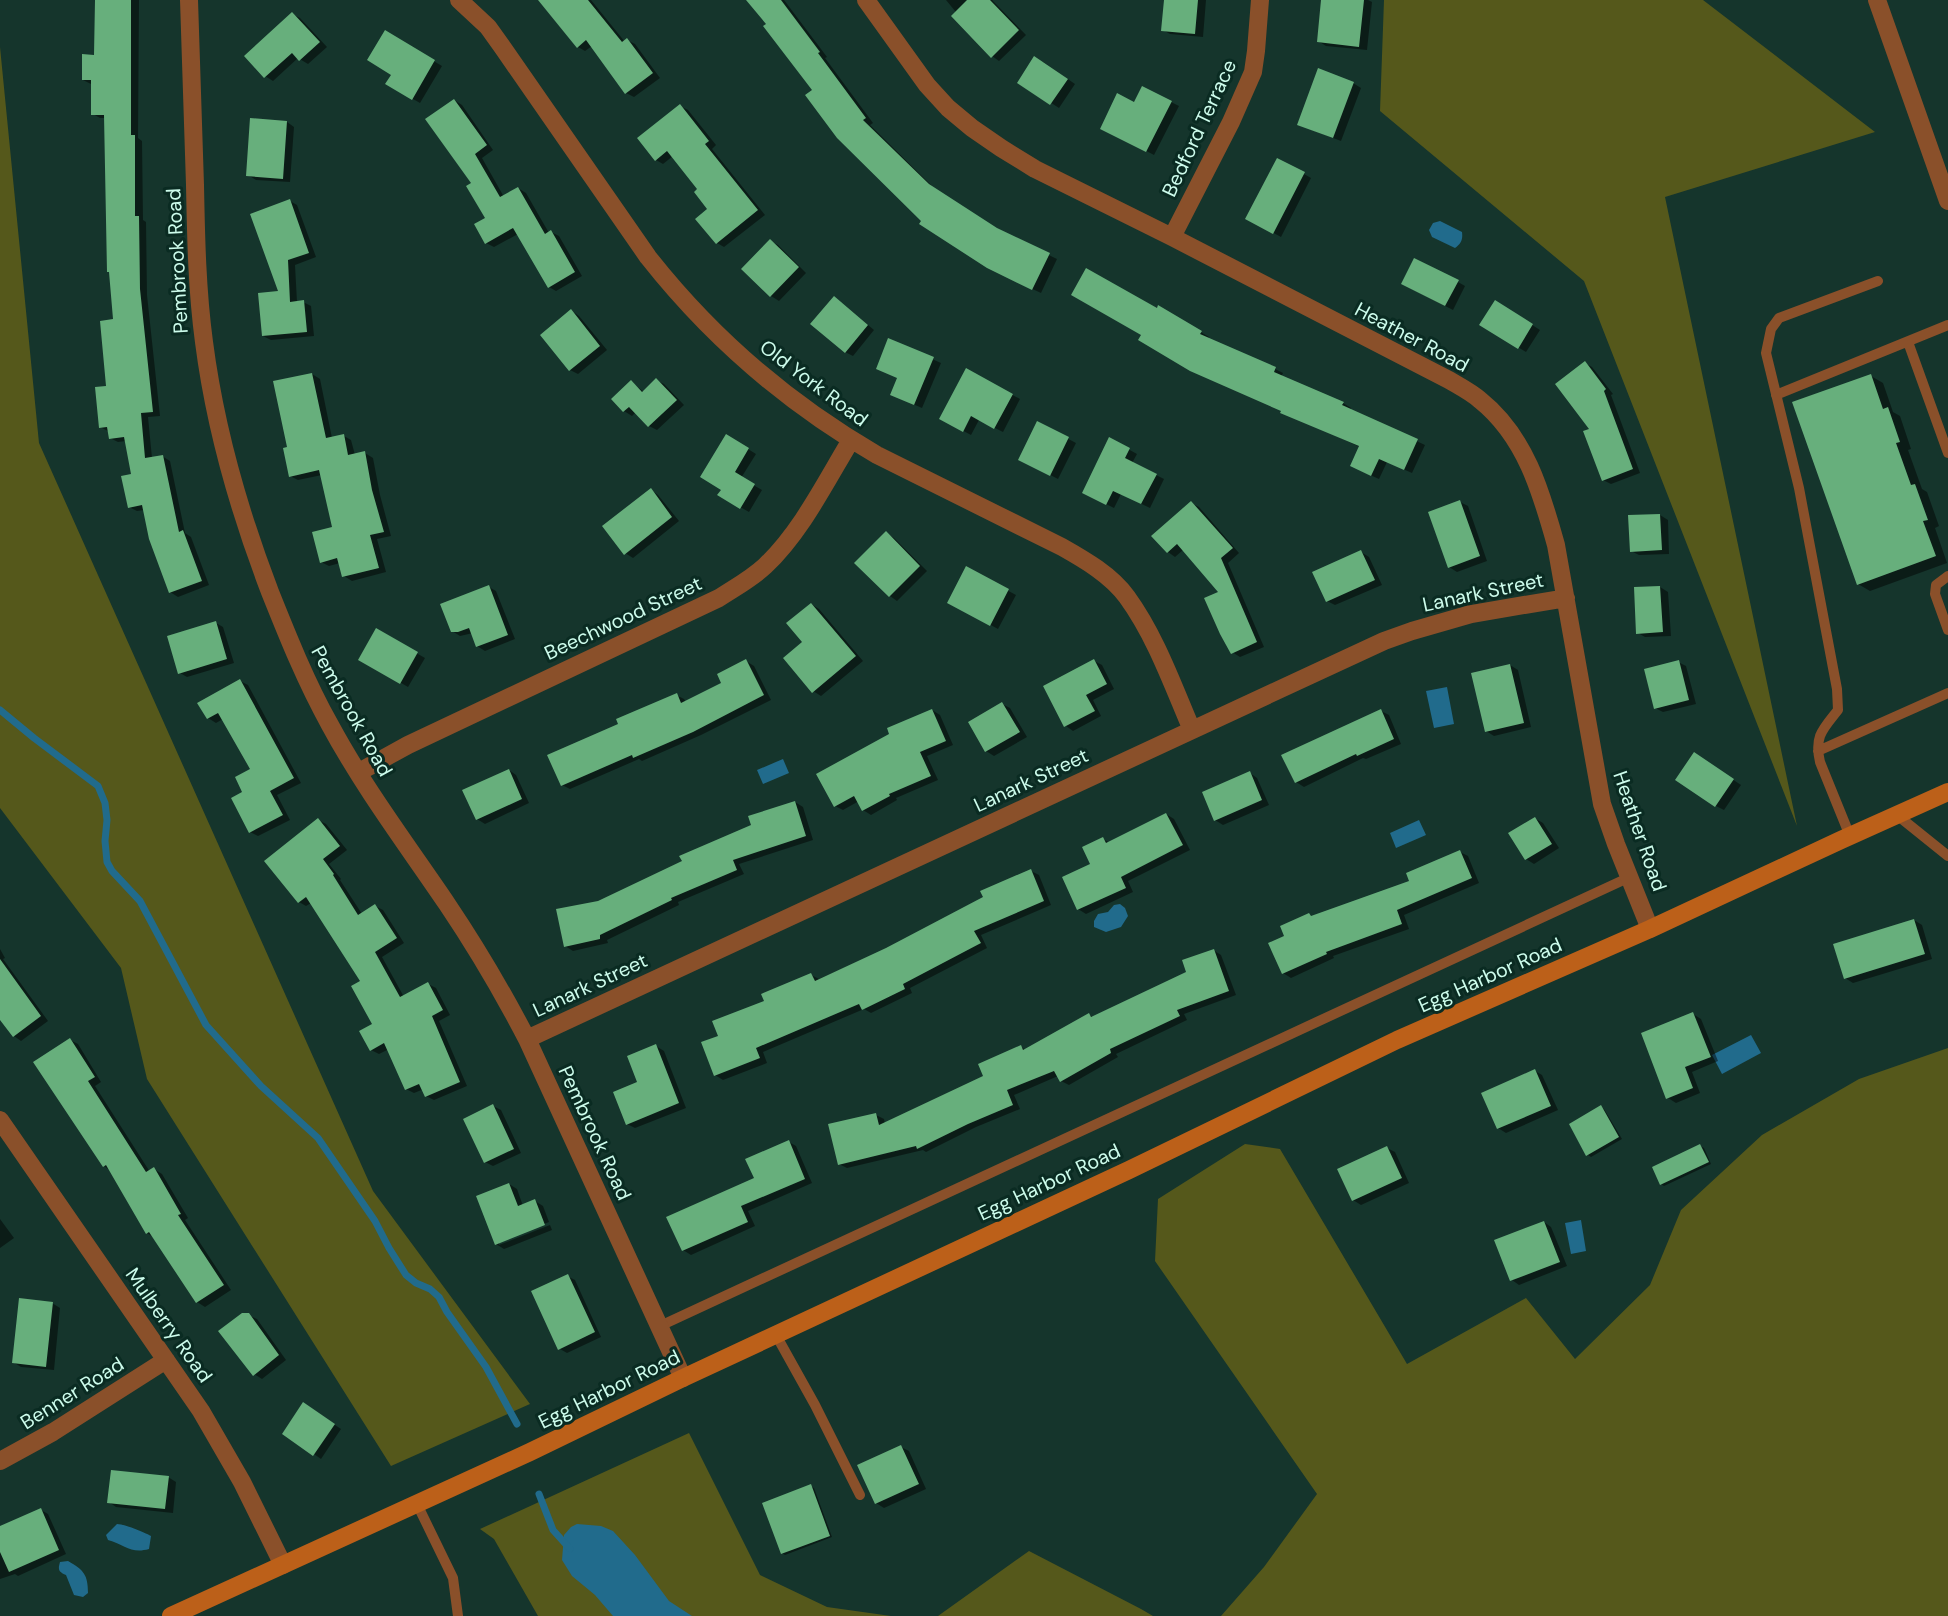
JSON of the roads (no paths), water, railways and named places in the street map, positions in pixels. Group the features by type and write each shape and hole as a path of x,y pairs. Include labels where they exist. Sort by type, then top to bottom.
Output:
{"main road":[{"name":"Egg Harbor Road","path":"171,1616 531,1452 683,1378 1129,1170 1397,1040 1650,929 1948,792"}],"street":[{"name":"Pembrook Road","path":"189,0 199,297 211,393 235,491 250,538 304,675 331,727 385,815 448,905 509,1004 683,1378"},
{"name":"Old York Road","path":"459,0 488,27 648,257 671,286 720,338 769,382 851,440 1062,547 1086,560 1109,578 1127,596 1153,642 1192,730"},
{"name":"Heather Road","path":"866,0 927,85 948,108 972,128 1035,169 1449,380 1480,399 1503,423 1523,449 1547,513 1556,545 1602,804 1650,929"},
{"name":"Bedford Terrace","path":"1172,237 1231,122 1253,72 1260,0"},
{"path":"1877,0 1948,201"},
{"name":"Beechwood Street","path":"359,772 408,745 718,598 742,583 764,567 781,549 851,440"},
{"name":"Lanark Street","path":"527,1039 1384,641 1471,614 1566,598"},
{"name":"Mulberry Road","path":"0,1120 201,1411 236,1472 283,1565"},
{"name":"Benner Road","path":"0,1461 63,1426 166,1360"}],"lane":[{"path":"1850,836 1820,762 1818,751 1821,732 1838,711 1837,689 1799,488 1766,353 1771,329 1779,318 1878,281"},
{"path":"1776,395 1948,325"},
{"path":"1908,342 1948,453"},
{"path":"1948,576 1936,585 1935,594 1948,630"},
{"path":"1818,751 1948,693"},
{"path":"1897,815 1948,856"},
{"path":"660,1326 1630,877"},
{"path":"776,1335 815,1405 860,1495"},
{"path":"417,1504 453,1578 458,1616"}],"water":[{"path":"1440,221 1462,232 1461,241 1455,248 1432,237 1429,230 1433,223"},
{"path":"1447,687 1454,724 1434,728 1426,691"},
{"path":"783,759 789,773 763,784 757,770"},
{"path":"1419,820 1426,835 1396,848 1390,833"},
{"path":"1120,904 1125,908 1128,916 1121,927 1106,932 1094,927 1098,914 1108,912 1114,905"},
{"path":"1751,1035 1761,1053 1722,1074 1712,1055"},
{"path":"1581,1220 1586,1251 1571,1254 1565,1223"},
{"path":"117,1524 134,1528 151,1536 149,1549 133,1550 108,1540 106,1535"},
{"path":"577,1524 601,1526 613,1531 635,1555 669,1601 692,1616 613,1616 595,1595 572,1576 562,1560 564,1535"},
{"path":"68,1561 78,1567 86,1577 88,1593 83,1597 74,1595 66,1575 59,1570 60,1562"}],"waterway":[{"path":"0,710 98,786 105,803 107,862 112,871 140,901 206,1025 261,1086 318,1138 375,1221 406,1275 439,1297 486,1367 517,1424"},
{"path":"539,1494 553,1530 570,1549"}]}
